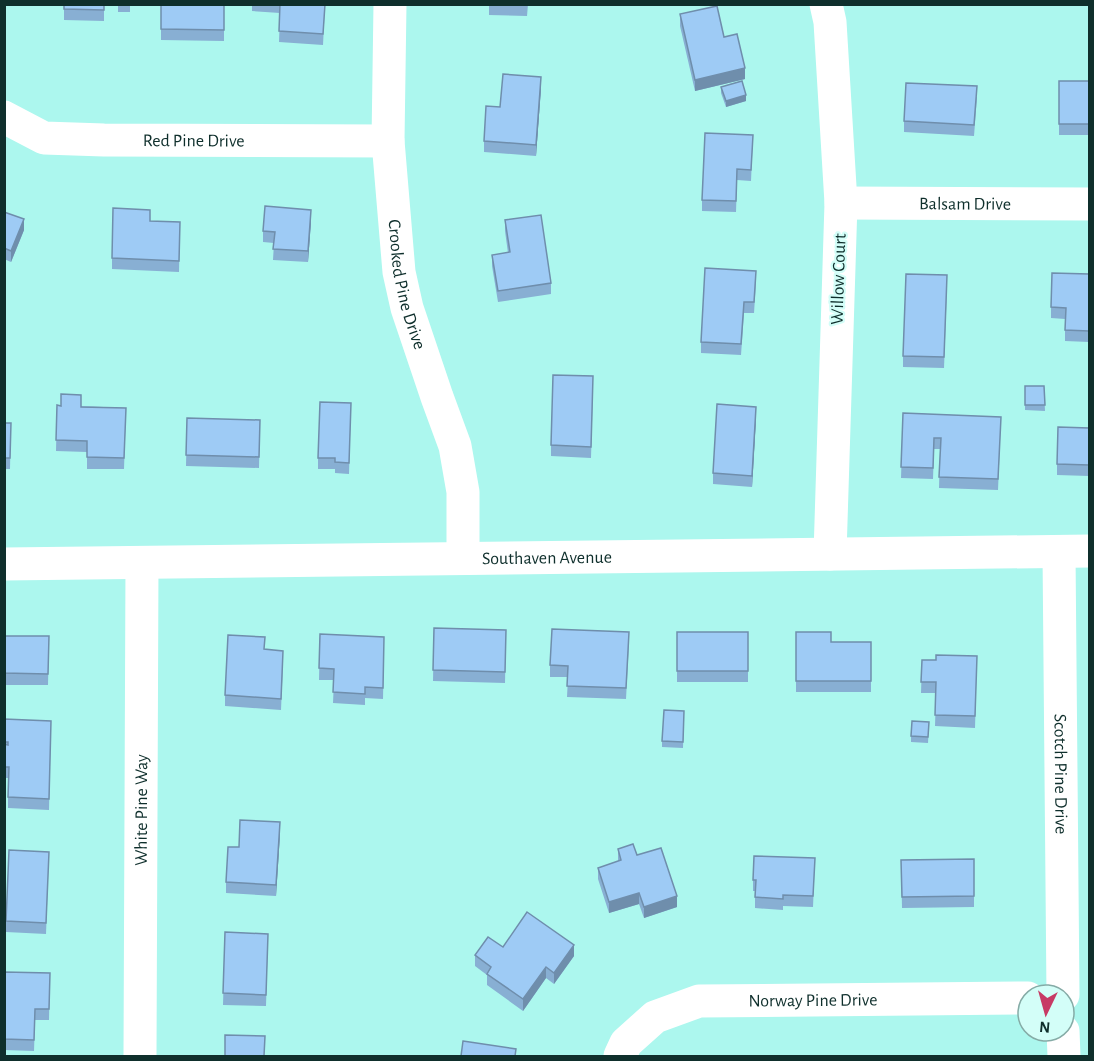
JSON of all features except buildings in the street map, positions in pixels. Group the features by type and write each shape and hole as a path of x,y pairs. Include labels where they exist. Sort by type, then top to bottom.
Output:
{"street":[{"name":"Crooked Pine Drive","path":"390,4 388,141 399,272 407,308 455,446 463,492 463,558"},
{"name":"Willow Court","path":"826,4 830,22 841,203 830,554"},
{"name":"Red Pine Drive","path":"4,117 44,138 388,141"},
{"name":"Balsam Drive","path":"841,203 1089,204"},
{"name":"Southaven Avenue","path":"4,564 1074,551"},
{"name":"Scotch Pine Drive","path":"1063,983 1074,551"},
{"name":"White Pine Way","path":"141,1056 142,563"},
{"name":"Norway Pine Drive","path":"620,1056 626,1043 655,1017 699,1001 1016,998"}]}
